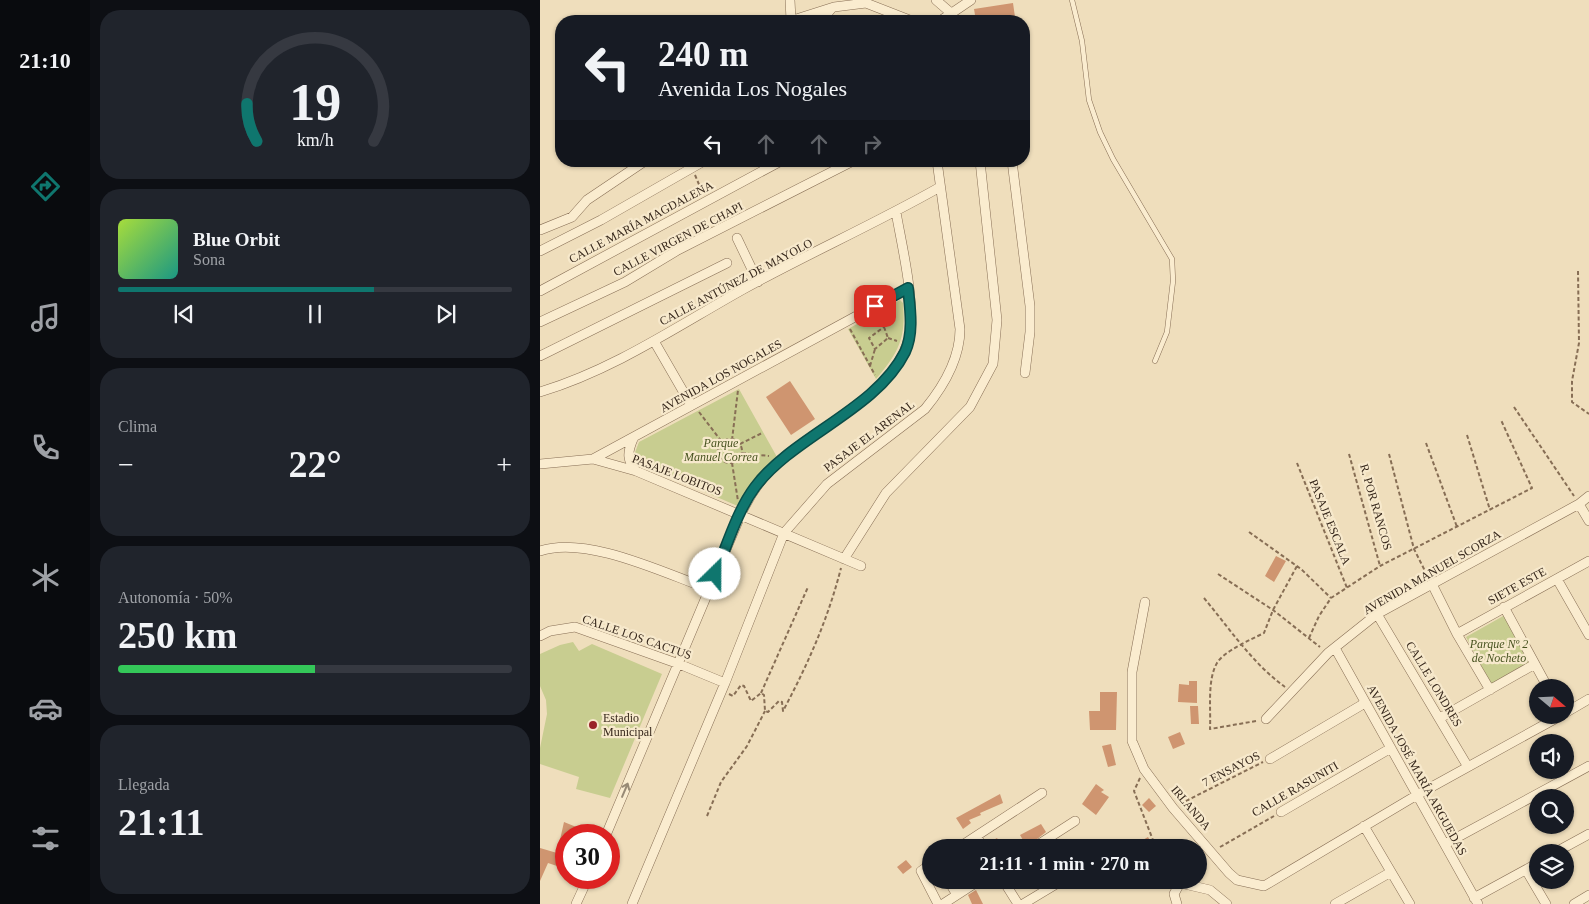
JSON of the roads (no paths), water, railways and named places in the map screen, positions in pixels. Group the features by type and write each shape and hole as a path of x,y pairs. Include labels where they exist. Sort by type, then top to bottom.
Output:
{"street":[{"path":"790,0 791,15"},
{"path":"827,15 842,0"},
{"path":"936,0 951,13"},
{"path":"948,15 971,0"},
{"path":"809,15 834,7 866,3 897,15"},
{"path":"540,230 572,217 587,200 636,167"},
{"path":"540,251 601,220 693,167"},
{"name":"CALLE MARÍA MAGDALENA","path":"540,291 769,167"},
{"name":"CALLE VIRGEN DE CHAPI","path":"540,322 625,282 678,250 841,167"},
{"name":"PASAJE EL ARENAL","path":"632,904 725,683 784,532 827,484 926,409 938,393 958,352 960,330 938,167"},
{"path":"844,559 886,493 970,407 993,364 997,320 981,167"},
{"path":"1013,167 1030,306 1030,332 1024,373"},
{"name":"CALLE ANTÚNEZ DE MAYOLO","path":"540,392 607,367 758,282 896,212 940,187"},
{"path":"611,824 754,487 776,464 860,402 888,376 905,352 909,336 908,288 896,212"},
{"path":"737,238 758,282"},
{"path":"540,356 727,263"},
{"name":"AVENIDA LOS NOGALES","path":"540,464 593,459 633,439 691,405 908,288"},
{"path":"654,341 691,405"},
{"path":"633,439 628,451 630,463 636,472"},
{"name":"PASAJE LOBITOS","path":"593,459 636,472 741,514 861,566"},
{"name":"AVENIDA MANUEL SCORZA","path":"1266,719 1331,650 1377,614 1579,504 1589,496"},
{"path":"1579,504 1589,521"},
{"path":"540,551 550,547 581,547 611,554 709,589"},
{"name":"SIETE ESTE","path":"1457,634 1589,560"},
{"path":"1557,579 1589,636"},
{"path":"1432,584 1457,634 1490,690"},
{"name":"IRLANDA","path":"1144,602 1132,672 1132,741 1144,769 1173,808 1237,880 1264,886 1417,795 1545,724"},
{"path":"1504,607 1543,679"},
{"name":"CALLE LONDRES","path":"1377,614 1468,766"},
{"name":"CALLE LOS CACTUS","path":"540,636 550,631 575,627 679,664 725,683"},
{"name":"AVENIDA JOSÉ MARÍA ARGUEDAS","path":"1331,650 1391,748 1476,901"},
{"path":"1440,718 1535,664"},
{"path":"1574,708 1589,699"},
{"path":"1270,759 1365,703"},
{"name":"CALLE RASUNITI","path":"1282,812 1391,748"},
{"path":"1445,844 1589,766"},
{"path":"974,839 1042,793"},
{"path":"1047,839 1075,821"},
{"path":"1364,826 1410,904"},
{"path":"1571,844 1589,834"},
{"path":"1476,901 1529,868"},
{"path":"1526,870 1546,904"},
{"path":"1335,904 1391,872"},
{"path":"1177,904 1174,894 1180,883 1210,890 1227,904"},
{"path":"576,904 583,889"},
{"path":"930,889 938,904"},
{"path":"953,889 957,895"},
{"path":"943,904 966,889"},
{"path":"1009,889 1018,904"},
{"path":"1023,904 1047,889"},
{"path":"1574,904 1589,895"}],"lane":[{"path":"1072,0 1082,41 1089,100 1100,132 1113,159 1172,259 1173,280 1167,332 1155,361"}],"place":[{"name":"Estadio Municipal","path":"593,725"}],"park label":[{"name":"Parque Manuel Correa","path":"721,450"},
{"name":"Parque Nº 2 de Nocheto","path":"1499,651"}]}
